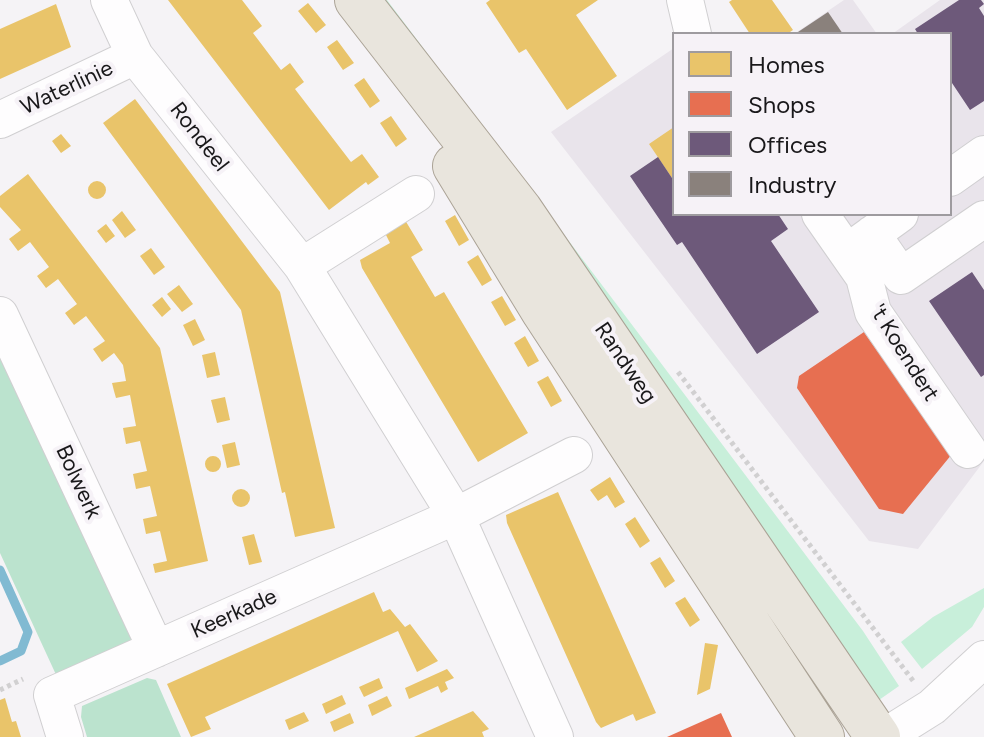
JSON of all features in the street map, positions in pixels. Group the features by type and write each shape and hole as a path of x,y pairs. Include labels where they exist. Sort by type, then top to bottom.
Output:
{"main road":[{"name":"Randweg","path":"356,0 544,312 822,737"},
{"name":"Randweg","path":"356,0 520,210 881,737"}],"street":[{"name":"Rondeel","path":"109,0 135,56 302,266 456,516 555,737"},
{"path":"685,0 692,32"},
{"name":"Waterlinie","path":"0,120 135,56"},
{"path":"952,177 984,154"},
{"path":"302,266 416,194"},
{"name":"'t Koendert","path":"826,216 873,233 864,277 873,312 968,450"},
{"path":"873,233 901,276 984,219"},
{"name":"Bolwerk","path":"0,315 156,649"},
{"path":"456,516 574,455"},
{"name":"Keerkade","path":"65,737 52,695 456,516"},
{"path":"881,737 932,707 984,659"}],"shaded area":[{"path":"844,0 853,0 876,32 797,32"},
{"path":"940,0 984,0 984,461 918,549 869,541 551,132 672,49 672,216 952,216 952,32 895,32"}],"green space":[{"path":"374,0 387,0 863,631 899,686 869,707"},
{"path":"0,344 133,633 130,642 58,679 0,553"},
{"path":"984,588 984,607 972,627 922,669 901,642 933,617"},
{"path":"147,678 156,680 181,737 87,737 81,717 82,706"}],"building: Homes":[{"path":"168,0 242,0 262,26 253,33 281,70 290,63 304,82 295,89 351,162 362,154 379,177 368,185 366,182 329,210"},
{"path":"490,0 598,0 576,15 617,76 567,110 526,49 519,53 486,3"},
{"path":"772,0 793,30 749,32 729,2"},
{"path":"308,3 326,25 316,33 298,11"},
{"path":"56,4 71,47 0,79 0,29"},
{"path":"337,40 354,63 343,70 327,47"},
{"path":"364,78 380,101 370,108 354,85"},
{"path":"135,99 280,292 335,528 295,537 285,492 282,493 241,310 103,123"},
{"path":"391,116 407,139 396,147 380,123"},
{"path":"672,128 672,178 649,144"},
{"path":"61,134 71,146 61,153 52,141"},
{"path":"28,174 160,348 208,561 155,573 153,564 167,561 160,531 146,534 143,519 157,516 150,486 136,489 133,474 147,471 140,441 126,444 123,428 136,426 130,395 116,398 112,383 126,381 123,365 114,353 102,362 93,349 105,341 86,316 74,325 65,313 77,304 58,279 46,288 37,276 49,267 30,242 18,251 9,239 21,230 0,207 0,196"},
{"path":"93,181 101,181 106,190 104,197 93,199 88,194 88,186"},
{"path":"122,211 136,230 125,238 112,220"},
{"path":"455,215 469,240 459,246 445,221"},
{"path":"405,220 423,250 411,257 435,297 444,292 528,433 478,462 362,268 360,260 390,243 386,235"},
{"path":"106,224 115,236 106,243 97,231"},
{"path":"151,248 165,267 154,275 140,256"},
{"path":"478,255 492,280 482,286 467,262"},
{"path":"179,285 193,304 182,312 167,294"},
{"path":"502,296 516,320 505,326 491,302"},
{"path":"162,297 171,309 162,317 152,305"},
{"path":"195,319 205,340 193,346 183,325"},
{"path":"525,336 539,361 528,367 514,343"},
{"path":"215,352 220,375 207,378 202,355"},
{"path":"548,376 562,401 551,407 537,382"},
{"path":"225,397 230,420 217,423 211,400"},
{"path":"235,442 240,465 227,468 222,445"},
{"path":"213,456 221,464 213,472 205,464"},
{"path":"610,477 625,502 615,508 607,495 598,501 590,490"},
{"path":"237,489 245,489 250,498 248,505 237,507 232,502 232,494"},
{"path":"558,492 656,713 636,721 633,714 601,728 596,722 507,523 506,515"},
{"path":"635,517 650,541 640,548 625,524"},
{"path":"254,534 262,562 249,565 242,537"},
{"path":"660,557 675,581 665,588 650,563"},
{"path":"374,592 383,612 390,609 405,627 410,624 438,661 417,672 398,631 205,717 211,729 191,737 167,684"},
{"path":"685,597 700,620 690,627 675,603"},
{"path":"705,643 718,645 710,689 697,695"},
{"path":"447,669 454,678 445,682 448,689 441,693 438,686 409,699 405,688"},
{"path":"379,678 383,688 364,697 359,687"},
{"path":"342,695 346,704 326,714 322,704"},
{"path":"387,696 392,706 372,716 368,705"},
{"path":"5,698 12,722 16,721 21,737 0,737 0,700"},
{"path":"473,711 489,729 482,732 484,737 414,737"},
{"path":"304,712 309,721 289,730 285,720"},
{"path":"350,713 354,723 334,732 330,722"}],"building: Shops":[{"path":"864,332 878,352 881,350 952,454 903,514 879,509 797,388 799,376"},
{"path":"721,713 732,737 667,737"}],"building: Offices":[{"path":"959,0 981,0 984,4 979,8 984,16 984,101 970,110 952,83 952,32 917,32 915,29"},
{"path":"658,157 672,178 672,216 779,216 788,229 771,241 819,312 757,354 682,242 677,245 630,176"},
{"path":"972,272 984,290 984,375 981,377 929,301"}],"building: Industry":[{"path":"828,12 842,32 798,32"}],"waterway":[{"path":"0,570 28,632 21,651 0,661"}]}
